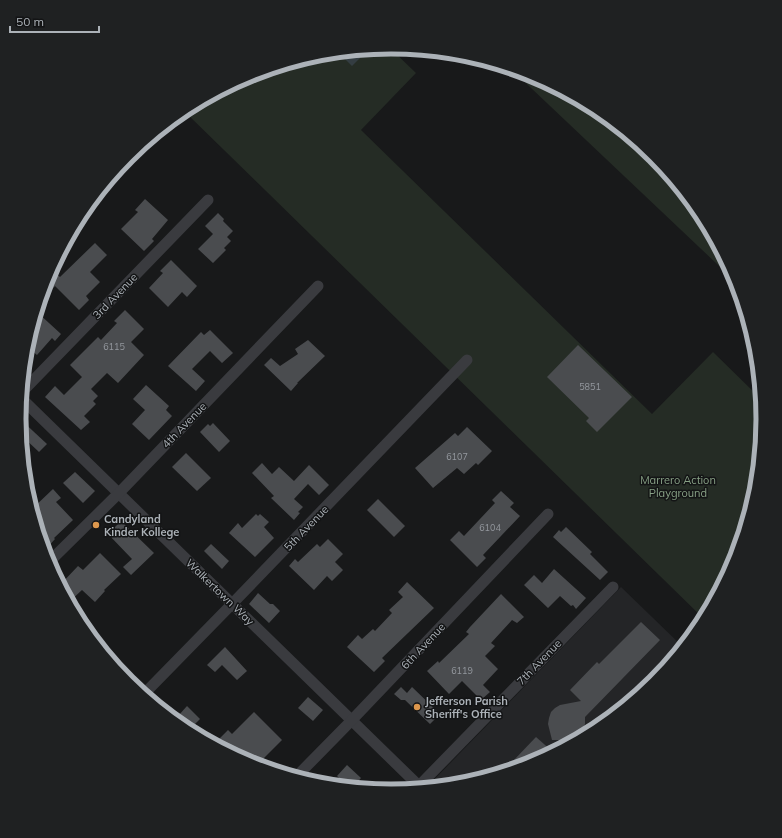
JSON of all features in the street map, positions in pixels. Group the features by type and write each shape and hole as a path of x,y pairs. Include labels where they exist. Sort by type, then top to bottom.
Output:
{"street":[{"name":"3rd Avenue","path":"28,386 208,200"},
{"name":"4th Avenue","path":"53,558 118,494 318,286"},
{"name":"5th Avenue","path":"147,691 467,360"},
{"name":"Walkertown Way","path":"27,404 413,783"},
{"name":"6th Avenue","path":"300,773 548,514"},
{"name":"7th Avenue","path":"421,782 613,587"}],"shaded area":[{"path":"363,55 352,66 345,59 347,57"},
{"path":"621,587 679,643 649,677 632,693 613,709 573,735 531,756 508,765 485,772 432,782"}],"green space":[{"name":"Marrero Action Playground","path":"397,54 416,73 361,130 652,414 713,352 755,393 755,443 749,490 737,536 718,580 699,614 189,116 209,103 251,82 297,66 343,57"},
{"path":"520,78 574,103 613,129 649,161 681,197 694,216 707,237 724,271"}],"building":[{"path":"145,199 168,220 152,239 154,241 144,251 121,229 138,212 135,210"},
{"path":"218,213 224,219 223,221 233,231 227,237 231,241 224,248 226,250 213,263 198,249 213,234 205,226"},
{"path":"95,243 107,255 90,272 100,282 86,296 89,300 79,310 55,286 53,288 51,286 56,274 60,277"},
{"path":"171,260 197,286 187,297 182,292 168,307 149,288 163,273 160,271"},
{"path":"125,310 144,329 131,342 144,355 118,383 107,373 91,389 98,396 93,401 96,404 84,416 90,422 81,430 45,397 55,386 64,395 82,377 70,365 98,337 101,340 117,323 114,321"},
{"path":"41,316 61,334 55,341 52,338 37,355 32,351"},
{"path":"210,330 233,353 222,363 210,351 192,369 205,381 196,391 168,366 201,332 204,335"},
{"path":"308,340 325,356 297,383 291,391 264,365 271,358 280,366 298,354 295,349"},
{"path":"578,345 632,397 597,432 586,421 589,418 547,377"},
{"path":"146,385 169,406 166,410 172,416 149,440 132,424 145,410 133,399"},
{"path":"213,423 230,441 219,452 200,432 208,424 210,426"},
{"path":"26,425 47,444 39,452 27,441"},
{"path":"467,427 492,451 478,465 476,463 464,474 457,468 433,488 415,468 455,433 458,436"},
{"path":"186,453 211,478 197,491 172,467"},
{"path":"262,463 272,474 279,467 294,481 309,465 329,485 319,495 308,484 294,499 303,507 298,512 300,513 294,520 271,498 274,496 252,473"},
{"path":"75,472 95,491 83,503 63,483"},
{"path":"53,489 61,498 56,502 73,520 54,538 55,539 49,546 45,536 36,505"},
{"path":"501,491 514,503 510,507 520,516 483,555 486,558 477,567 450,540 459,531 464,536 495,503 492,500"},
{"path":"378,499 405,526 394,537 367,510"},
{"path":"256,514 258,516 260,514 269,522 264,527 274,538 255,557 229,533 238,523 242,528"},
{"path":"121,521 154,553 131,575 123,567 132,559 108,534"},
{"path":"566,527 592,552 590,554 608,572 600,580 553,537 559,530 561,532"},
{"path":"328,539 343,554 335,562 343,570 332,581 327,576 314,590 289,566 295,559 298,562 317,544 320,547"},
{"path":"211,544 229,561 222,569 204,551"},
{"path":"100,553 121,574 104,590 105,591 95,602 82,590 73,598 64,581 78,566 83,570"},
{"path":"554,569 586,598 576,609 573,605 571,606 560,596 548,608 524,585 534,575 542,583"},
{"path":"407,582 434,608 382,658 385,661 374,672 347,647 358,635 362,639 373,629 375,631 392,613 389,610 403,597 398,592"},
{"path":"258,593 280,611 269,623 249,604"},
{"path":"501,594 524,617 517,623 512,620 491,643 495,646 485,656 498,669 483,685 490,692 481,700 462,681 449,694 427,671 438,661 439,663 469,634 466,632"},
{"path":"641,622 660,640 585,717 585,724 583,729 563,740 552,740 548,724 551,712 560,705 581,701 570,690 597,662 599,664"},
{"path":"225,647 247,671 237,680 222,665 215,672 207,665"},
{"path":"401,687 407,693 412,687 440,714 430,724 405,700 401,700 394,694"},
{"path":"308,697 323,710 313,721 298,708"},
{"path":"187,706 200,719 193,726 178,715"},
{"path":"254,712 282,740 262,760 218,740 228,730 232,734"},
{"path":"536,737 548,748 516,762 514,760"},
{"path":"347,765 361,778 357,782 342,781 337,776"}],"place":[{"name":"Candyland Kinder Kollege","path":"96,525"},
{"name":"Jefferson Parish Sheriff's Office","path":"417,707"}]}
